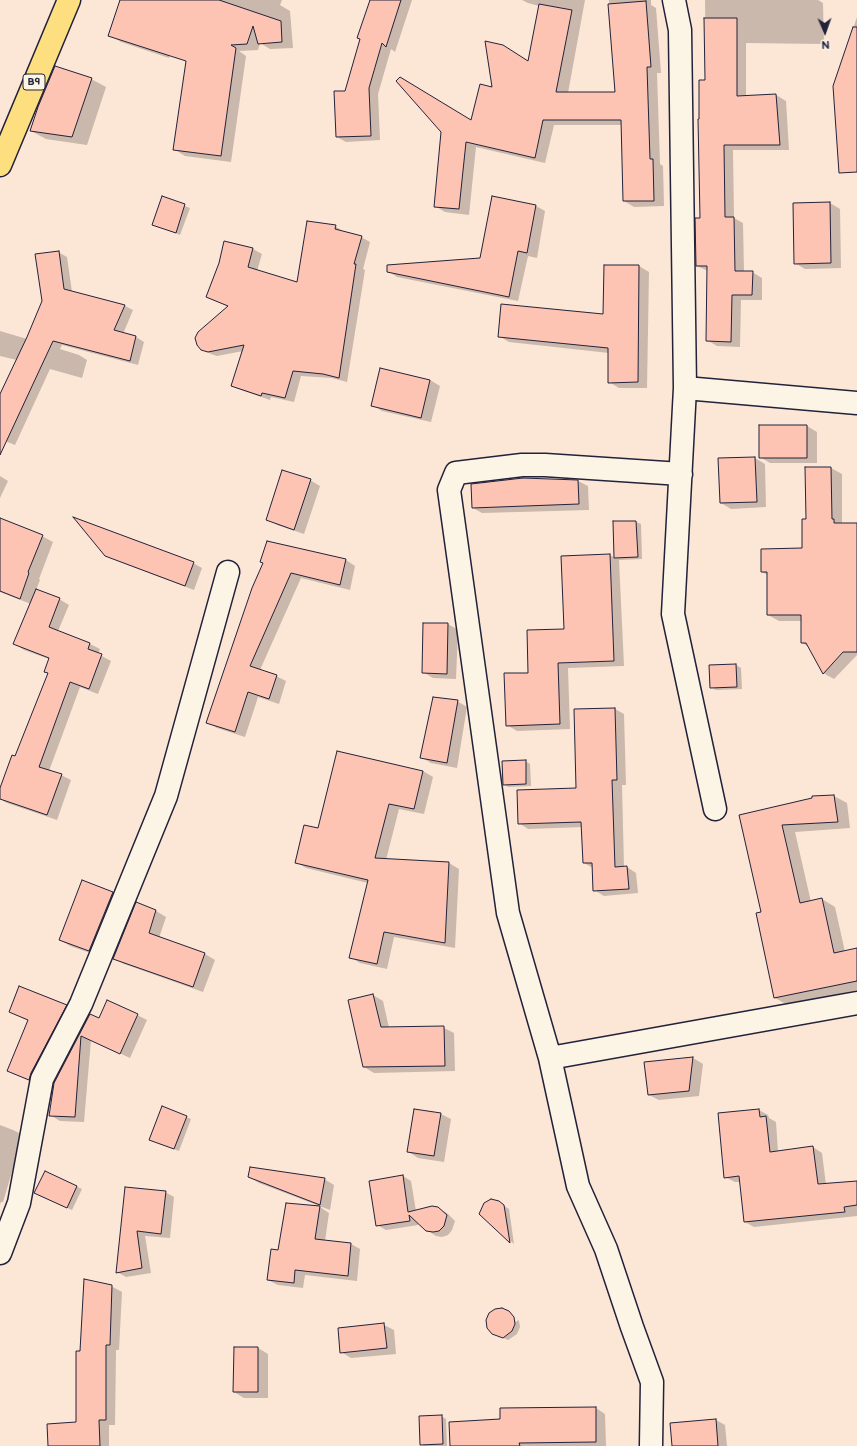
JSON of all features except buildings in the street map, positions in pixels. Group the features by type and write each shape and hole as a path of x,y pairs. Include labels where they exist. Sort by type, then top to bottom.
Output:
{"highway":[{"name":"B9","path":"0,165 69,0"}],"street":[{"path":"674,0 680,30 685,388 682,474 673,614 715,809"},
{"path":"685,388 857,402"},
{"path":"651,1446 652,1382 606,1249 578,1186 550,1058 508,913 449,490 456,474 522,465 682,474"},
{"path":"0,1253 19,1203 42,1079 81,1004 166,796 228,572"},
{"path":"550,1058 857,1003"}]}
